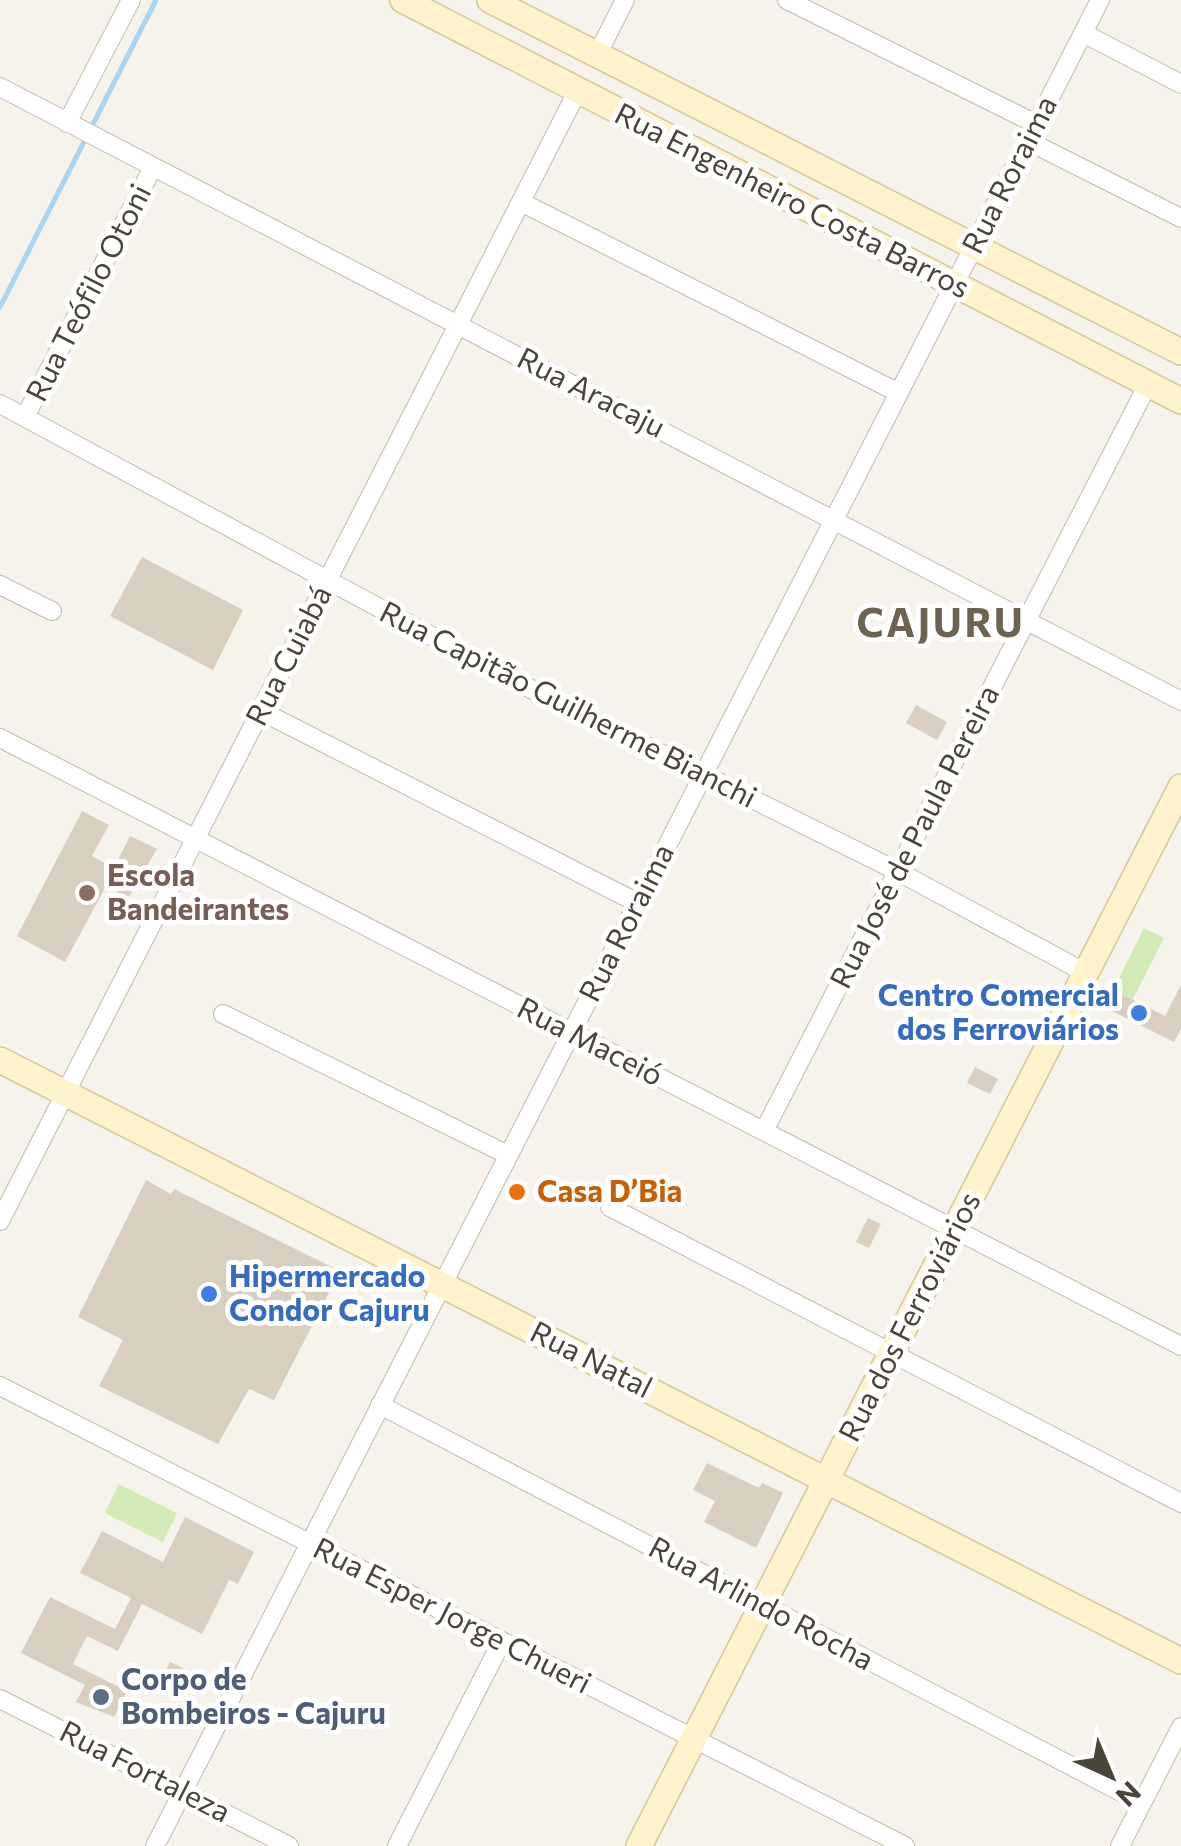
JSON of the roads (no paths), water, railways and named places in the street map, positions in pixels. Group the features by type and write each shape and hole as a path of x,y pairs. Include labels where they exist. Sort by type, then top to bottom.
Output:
{"street":[{"path":"73,126 130,0"},
{"name":"Rua Engenheiro Costa Barros","path":"403,0 1181,401"},
{"name":"Rua Engenheiro Costa Barros","path":"490,0 1181,352"},
{"path":"596,54 624,0"},
{"path":"788,0 1181,218"},
{"name":"Rua Roraima","path":"154,1846 1100,0"},
{"path":"1083,33 1181,84"},
{"name":"Rua Aracaju","path":"0,87 1181,701"},
{"name":"Rua Cuiabá","path":"0,1221 578,90"},
{"name":"Rua Teófilo Otoni","path":"25,417 152,169"},
{"path":"521,202 898,393"},
{"name":"Rua José de Paula Pereira","path":"764,1131 1148,384"},
{"name":"Rua Capitão Guilherme Bianchi","path":"0,404 327,581 897,872 1086,973"},
{"path":"0,584 52,611"},
{"path":"261,711 638,903"},
{"name":"Rua Maceió","path":"0,738 1181,1346"},
{"name":"Rua dos Ferroviários","path":"639,1846 1181,788"},
{"path":"223,1014 508,1155"},
{"name":"Rua Natal","path":"0,1060 1181,1660"},
{"path":"610,1207 1181,1502"},
{"name":"Rua Esper Jorge Chueri","path":"0,1386 905,1846"},
{"name":"Rua Arlindo Rocha","path":"380,1405 1142,1803"},
{"path":"397,1846 502,1641"},
{"name":"Rua Fortaleza","path":"0,1698 289,1846"},
{"path":"1120,1846 1181,1728"}],"waterway":[{"path":"0,307 156,0"}],"place":[{"name":"Escola Bandeirantes","path":"87,893"},
{"name":"Centro Comercial dos Ferroviários","path":"1139,1013"},
{"name":"Casa D’Bia","path":"517,1192"},
{"name":"Hipermercado Condor Cajuru","path":"209,1294"},
{"name":"Corpo de Bombeiros - Cajuru","path":"101,1697"}],"district":[{"name":"CAJURU","path":"941,623"}]}
